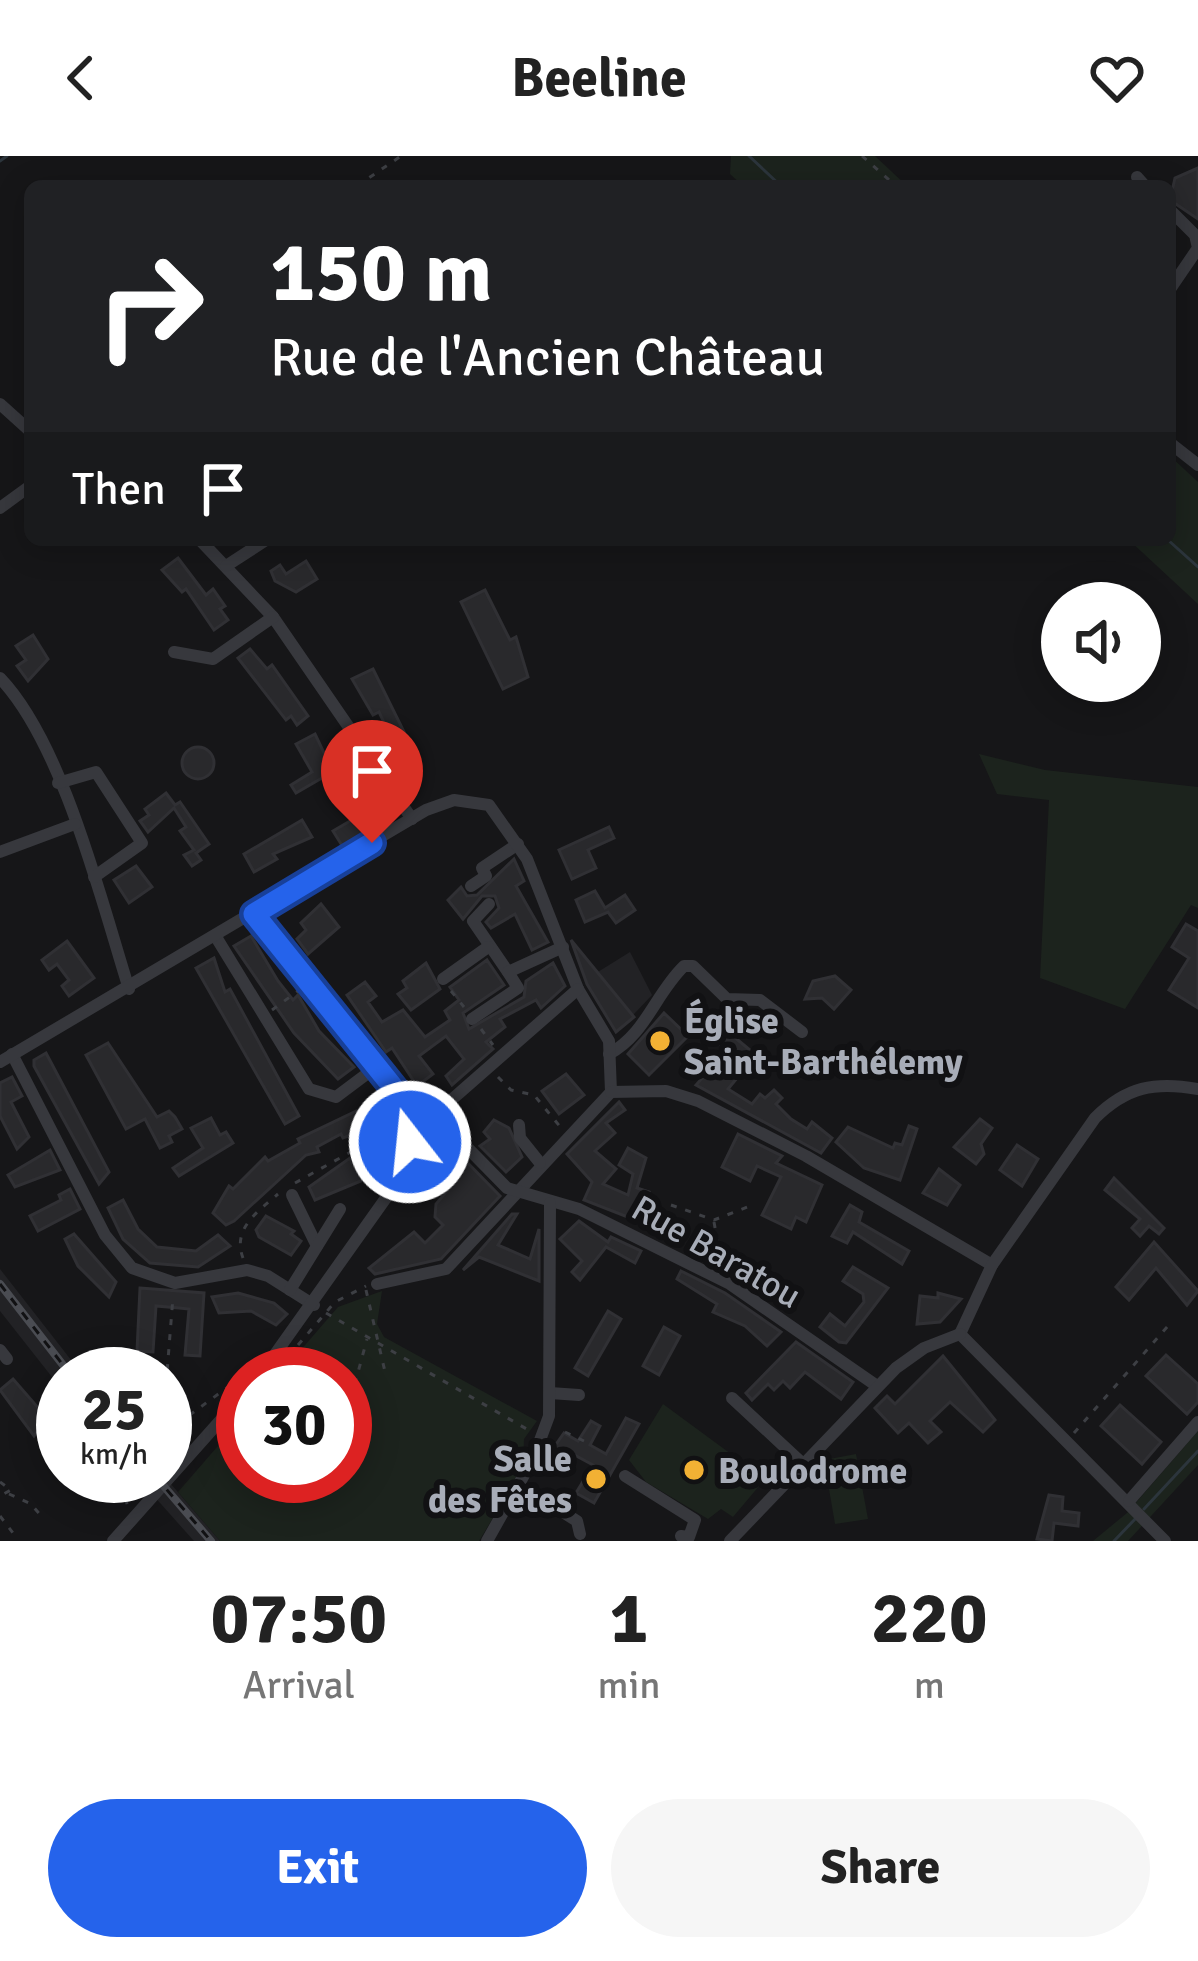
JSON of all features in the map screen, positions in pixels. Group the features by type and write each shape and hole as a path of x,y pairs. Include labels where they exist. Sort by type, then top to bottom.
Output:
{"street":[{"path":"1176,216 1195,236 1198,248 1176,280"},
{"path":"0,404 24,426"},
{"path":"206,546 273,617 412,819"},
{"path":"226,566 257,546"},
{"path":"174,652 213,658 273,617"},
{"path":"0,678 20,699 58,783 129,988"},
{"path":"58,783 96,772 142,843 94,877"},
{"path":"319,1308 248,1270 175,1283 132,1268 116,1252 6,1058 412,819 454,800 475,799 500,816 518,844 578,989 609,1042 611,1092"},
{"path":"0,852 75,824"},
{"path":"471,886 486,876 482,868 518,844"},
{"path":"472,1018 518,988 473,921 489,904"},
{"path":"254,914 413,1112"},
{"path":"216,938 309,1089 323,1097 336,1097 376,1067"},
{"path":"442,980 488,947"},
{"path":"508,972 563,947"},
{"path":"609,1054 641,1028 665,985 684,966 693,966 727,999 760,1000 802,1032"},
{"path":"441,1109 578,989"},
{"path":"730,1541 877,1386 924,1348 960,1334 992,1265 1095,1118 1117,1098 1154,1084 1198,1088"},
{"path":"371,1285 446,1269 611,1092 666,1091 698,1101 806,1156 992,1265"},
{"path":"420,1150 406,1130 413,1112 426,1106 441,1109 451,1119 453,1133 517,1193"},
{"path":"519,1125 520,1138 540,1163"},
{"path":"420,1150 440,1150 453,1133"},
{"path":"285,1347 319,1308 358,1234 420,1150"},
{"name":"Rue Baratou","path":"517,1193 579,1209 656,1239 877,1386"},
{"path":"292,1195 317,1246"},
{"path":"487,1541 532,1460 549,1416 550,1203"},
{"path":"290,1290 340,1209"},
{"path":"960,1334 1165,1541"},
{"path":"550,1393 579,1395"},
{"path":"732,1398 804,1465"},
{"path":"1132,1504 1198,1422"},
{"path":"113,1541 216,1425"},
{"path":"626,1476 695,1520 689,1537 681,1536"},
{"path":"538,1497 577,1521 580,1534"}],"path":[{"path":"366,180 401,156"},
{"path":"862,156 889,180"},
{"path":"442,980 502,1056"},
{"path":"262,1018 310,983"},
{"path":"489,1067 511,1090 534,1095 567,1135"},
{"path":"248,1270 238,1244 242,1230 278,1194 392,1129 406,1130"},
{"path":"671,1205 714,1220 755,1204"},
{"path":"714,1220 725,1282"},
{"path":"169,1347 175,1283"},
{"path":"319,1308 371,1285 386,1376"},
{"path":"319,1308 538,1435"},
{"path":"1073,1433 1168,1326"},
{"path":"365,1347 368,1337"},
{"path":"565,1432 584,1441"},
{"path":"0,1482 10,1485 9,1494"},
{"path":"0,1496 9,1494 28,1502 43,1518"},
{"path":"126,1503 131,1521"},
{"path":"0,1516 16,1537"}],"shaded area":[{"path":"731,156 875,156 901,180 736,180 730,174"},
{"path":"1176,462 1198,482 1198,604 1135,546 1176,546"},
{"path":"979,754 1045,770 1198,787 1198,908 1191,905 1125,1009 1040,978 1049,800 997,794"},
{"path":"630,952 652,995 616,1033 585,980"},
{"path":"0,1269 61,1347 36,1347 36,1357 0,1311"},
{"path":"382,1291 377,1324 384,1337 537,1421 524,1439 523,1468 479,1541 220,1541 187,1503 192,1503 192,1476 216,1448 216,1503 372,1503 372,1347 303,1347 338,1307"},
{"name":"Boulodrome","path":"663,1404 765,1479 733,1517 721,1509 708,1519 646,1482 629,1460"},
{"path":"1198,1431 1198,1465 1128,1541 1093,1541 1127,1513"},
{"path":"856,1454 868,1519 835,1524 824,1460"},
{"path":"160,1503 187,1503 220,1541 194,1541"}],"building":[{"path":"1198,168 1198,219 1176,204 1175,178"},
{"path":"178,558 206,595 213,589 225,606 220,609 228,620 214,630 186,589 182,592 162,570"},
{"path":"306,561 317,579 296,592 275,581 271,571 280,565 286,574"},
{"path":"485,590 510,640 516,637 528,677 503,689 461,602"},
{"path":"33,635 48,659 28,681 17,666 26,660 16,646"},
{"path":"250,649 267,669 272,665 308,716 297,725 291,716 286,720 238,658"},
{"path":"373,669 409,742 396,748 379,712 373,715 352,679"},
{"path":"315,734 334,774 350,766 359,782 333,796 322,778 296,793 291,785 312,772 296,744"},
{"path":"198,747 209,752 214,763 209,774 198,779 187,774 182,763 187,752"},
{"path":"166,793 175,805 180,802 209,844 196,853 201,860 192,866 184,855 194,850 180,831 186,827 174,808 148,832 140,821 149,815 145,809"},
{"path":"386,800 397,815 343,847 333,831"},
{"path":"302,820 312,837 273,854 277,859 254,872 244,854"},
{"path":"609,827 614,838 588,850 596,868 572,879 559,850"},
{"path":"514,859 524,881 516,886 548,942 532,950 515,914 491,928 486,922 499,908 495,896 482,896 463,919 448,900 461,887 467,896 477,895"},
{"path":"136,866 152,887 129,903 114,880"},
{"path":"595,891 605,908 625,895 635,910 616,923 608,912 585,922 576,900"},
{"path":"321,904 339,927 308,954 297,939 306,930 301,923"},
{"path":"1186,924 1198,931 1198,1008 1169,990 1189,958 1172,947"},
{"path":"251,936 278,981 293,1000 298,995 319,1031 354,1067 338,1079 294,1033 234,946"},
{"path":"571,940 634,1017 616,1032 587,984"},
{"path":"67,941 94,978 69,996 62,986 69,980 57,964 49,970 42,960"},
{"path":"214,958 225,992 230,989 299,1116 285,1124 196,968"},
{"path":"487,960 504,985 463,1013 469,1029 524,997 526,981 553,963 565,986 541,1008 536,1000 500,1019 505,1027 486,1042 493,1049 452,1085 446,1076 464,1059 446,1036 419,1056 433,1074 417,1086 392,1048 386,1052 347,995 365,982 376,996 368,1002 382,1022 403,1010 425,1037 450,1020 445,1011 459,1000 450,987"},
{"path":"426,963 440,989 411,1010 398,994 407,988 403,981"},
{"path":"835,976 851,990 834,1009 822,998 805,999 813,981"},
{"name":"Église Saint-Barthélemy","path":"664,1013 688,1036 649,1075 628,1054"},
{"path":"721,1026 762,1060 753,1071 747,1066 728,1089 752,1104 760,1094 765,1098 774,1090 782,1098 776,1104 791,1119 807,1129 812,1122 832,1138 821,1153 696,1085 727,1050 712,1038"},
{"path":"108,1043 157,1117 169,1111 175,1117 182,1129 169,1136 172,1142 160,1148 145,1119 126,1129 86,1055"},
{"path":"46,1053 109,1172 99,1184 34,1066 34,1060"},
{"path":"566,1074 584,1095 559,1114 542,1091"},
{"path":"12,1077 22,1096 11,1102 29,1137 17,1149 0,1116 0,1083"},
{"path":"619,1102 625,1110 606,1123 615,1133 595,1151 616,1169 603,1184 628,1195 633,1174 619,1165 628,1148 646,1158 637,1188 649,1192 638,1221 584,1200 592,1182 567,1154"},
{"path":"367,1106 372,1128 343,1138 341,1134 317,1147 319,1152 306,1155 234,1221 226,1225 213,1213 229,1186 233,1189 265,1157 268,1161 300,1143 298,1139"},
{"path":"211,1118 220,1135 226,1132 233,1143 179,1176 173,1168 203,1148 191,1128"},
{"path":"980,1119 992,1128 976,1164 954,1147"},
{"path":"494,1120 509,1128 522,1157 506,1172 480,1146 490,1139 484,1132"},
{"path":"909,1126 917,1129 900,1180 864,1168 836,1142 848,1127 893,1148 895,1143 902,1145"},
{"path":"738,1134 782,1156 776,1163 822,1185 806,1222 796,1217 791,1229 762,1215 781,1177 757,1166 750,1181 722,1167"},
{"path":"1017,1145 1038,1159 1022,1186 1000,1170"},
{"path":"379,1147 386,1160 368,1178 315,1200 309,1187 350,1158 352,1163"},
{"path":"50,1150 60,1170 15,1187 8,1175"},
{"path":"460,1155 500,1196 441,1259 375,1274 369,1268 414,1232 425,1243 443,1225 435,1217 436,1204 458,1178 447,1168"},
{"path":"939,1169 960,1185 947,1205 923,1193"},
{"path":"1114,1178 1164,1228 1159,1234 1149,1226 1140,1236 1132,1228 1140,1219 1105,1190"},
{"path":"70,1189 80,1209 38,1231 30,1216 61,1200 59,1195"},
{"path":"123,1200 138,1229 157,1247 196,1251 218,1235 230,1246 198,1267 150,1263 123,1239 108,1208"},
{"path":"850,1205 862,1212 859,1222 909,1251 902,1264 853,1232 847,1243 832,1236"},
{"path":"517,1214 498,1245 530,1259 539,1229 539,1281 479,1257 463,1270"},
{"path":"266,1216 294,1231 291,1234 301,1241 291,1255 259,1237 256,1230"},
{"path":"579,1221 608,1242 611,1237 641,1251 635,1263 606,1247 580,1280 572,1272 582,1261 560,1239"},
{"path":"74,1234 116,1282 109,1297 78,1266 65,1239"},
{"path":"1154,1242 1198,1291 1187,1305 1156,1268 1129,1300 1116,1287"},
{"path":"853,1267 888,1288 846,1343 820,1327 830,1314 845,1326 864,1302 863,1294 843,1281"},
{"path":"681,1271 725,1293 781,1332 767,1346 745,1326 713,1312 717,1304 677,1279"},
{"path":"140,1288 204,1293 200,1356 192,1355 192,1347 186,1347 189,1309 156,1306 153,1347 137,1347"},
{"path":"238,1293 274,1303 287,1314 276,1325 251,1311 219,1313 212,1297"},
{"path":"938,1293 961,1299 940,1322 917,1324 920,1296 938,1298"},
{"path":"608,1311 621,1319 588,1376 575,1368"},
{"path":"664,1327 680,1336 659,1375 643,1366"},
{"path":"796,1342 853,1382 841,1399 805,1372 790,1388 783,1381 774,1390 768,1384 752,1400 746,1393"},
{"path":"1166,1355 1198,1384 1198,1402 1187,1414 1146,1376"},
{"path":"943,1356 995,1420 983,1432 950,1402 930,1421 941,1432 928,1443 909,1423 898,1433 875,1408 887,1396 895,1404"},
{"path":"13,1379 36,1405 34,1436 0,1390"},
{"path":"1120,1405 1161,1442 1142,1464 1101,1426"},
{"path":"626,1418 639,1424 594,1503 576,1493 593,1465 569,1452 563,1463 551,1457 552,1450 564,1433 578,1441 591,1421 600,1426 590,1445 606,1454"},
{"path":"1049,1495 1063,1497 1062,1511 1079,1513 1078,1526 1054,1523 1052,1541 1037,1539"}],"waterway":[{"path":"0,161 7,156"},
{"path":"749,156 775,180"},
{"path":"1175,546 1198,567"},
{"path":"1144,1509 1198,1451"},
{"path":"1114,1541 1138,1516"}],"railway":[{"path":"0,1284 49,1347"},
{"path":"178,1503 211,1541"}],"place":[{"name":"Église Saint-Barthélemy","path":"660,1041"},
{"name":"Boulodrome","path":"694,1470"},
{"name":"Salle des Fêtes","path":"596,1479"}],"route":[{"path":"372,843 254,914 413,1112 406,1124 410,1142"}]}
